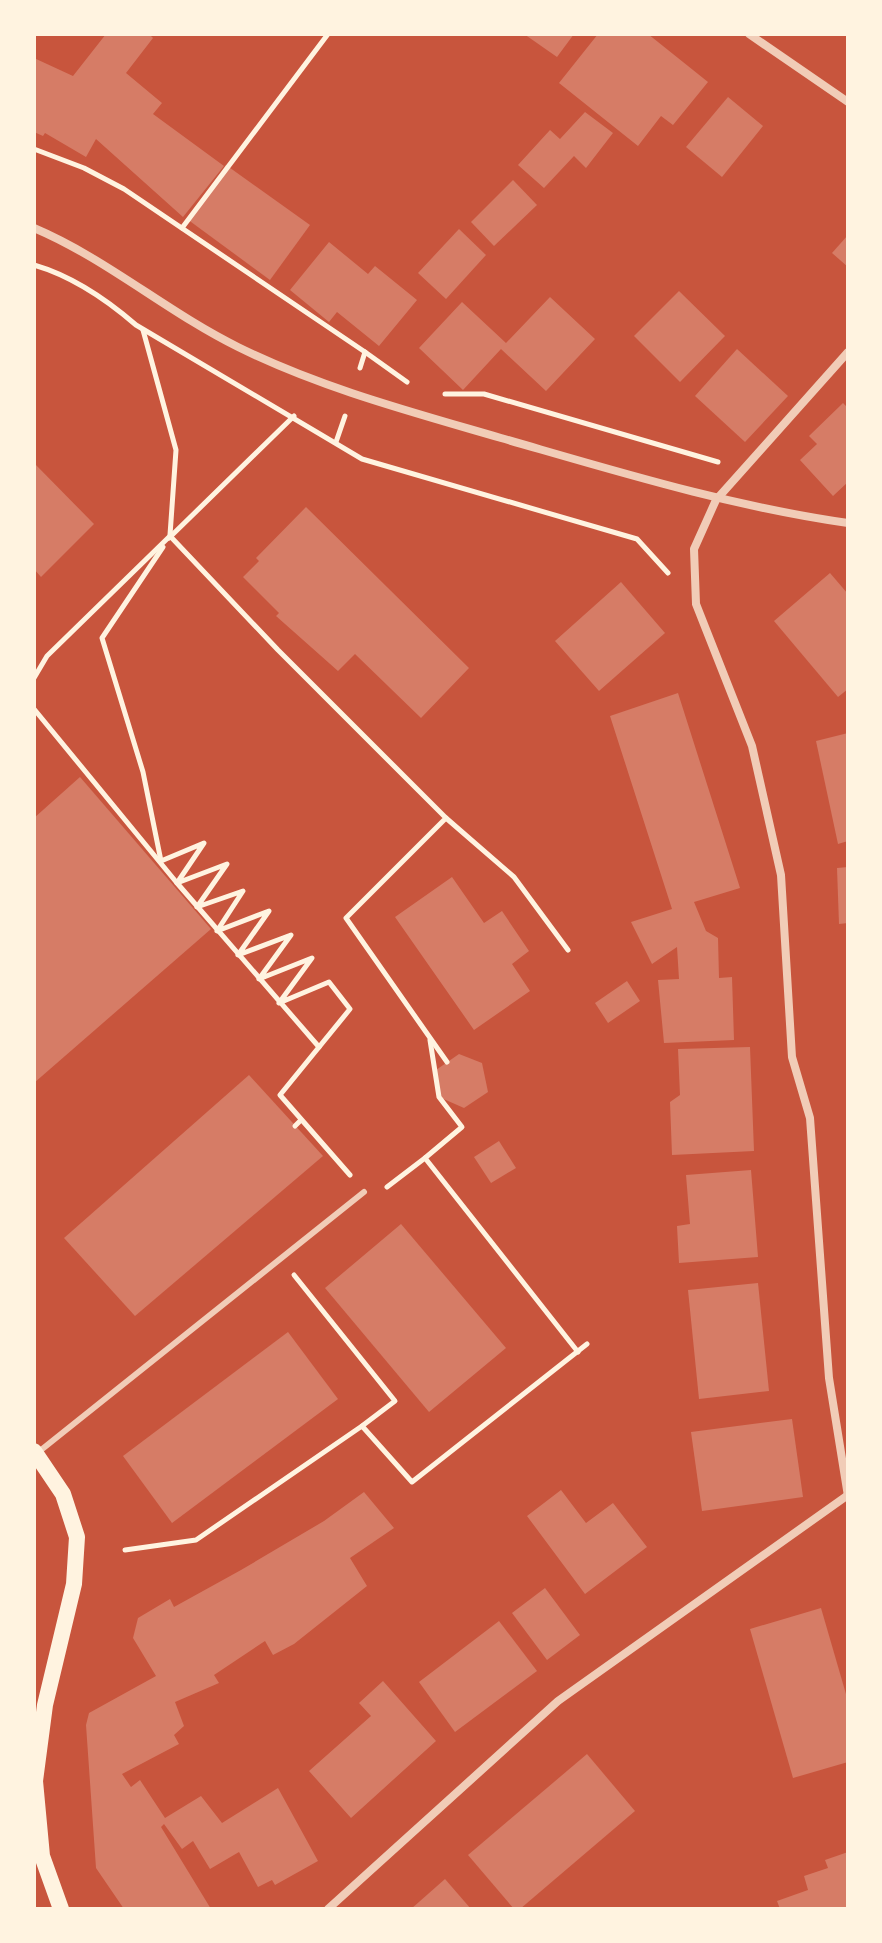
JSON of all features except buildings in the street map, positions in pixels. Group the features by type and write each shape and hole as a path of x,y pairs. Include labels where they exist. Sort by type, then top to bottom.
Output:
{"main road":[{"path":"35,1453 63,1494 77,1537 74,1584 45,1705 35,1781 42,1856 61,1909"}],"street":[{"path":"749,34 848,102"},
{"path":"34,228 73,244 237,347 352,392 716,500 848,523"},
{"path":"328,1909 558,1701 848,1496 829,1378 810,1118 792,1057 781,875 752,746 696,604 694,549 716,500 848,352"}],"lane":[{"path":"35,1453 364,1192"}],"path":[{"path":"182,228 328,34"},
{"path":"34,149 84,168 182,228 411,385"},
{"path":"34,265 57,272 143,329 362,459 637,539 696,604"},
{"path":"143,329 176,450 170,536 102,638 143,772 161,861"},
{"path":"336,442 365,352"},
{"path":"438,393 484,394 743,470"},
{"path":"34,678 47,656 294,416"},
{"path":"170,536 278,650 446,818 514,877 568,950"},
{"path":"34,709 217,931 319,1047"},
{"path":"446,818 346,918 447,1062"},
{"path":"161,861 204,843 177,883"},
{"path":"177,883 227,864 197,907"},
{"path":"197,907 243,891 217,931"},
{"path":"217,931 269,911 238,955"},
{"path":"238,955 291,935 259,979"},
{"path":"259,979 312,958 279,1003"},
{"path":"279,1003 329,982 350,1009 280,1095 364,1192 384,1190 462,1127 439,1097 429,1036"},
{"path":"295,1126 301,1120"},
{"path":"425,1158 578,1352"},
{"path":"125,1550 196,1540 395,1401 281,1259"},
{"path":"362,1426 412,1482 587,1344"}]}
